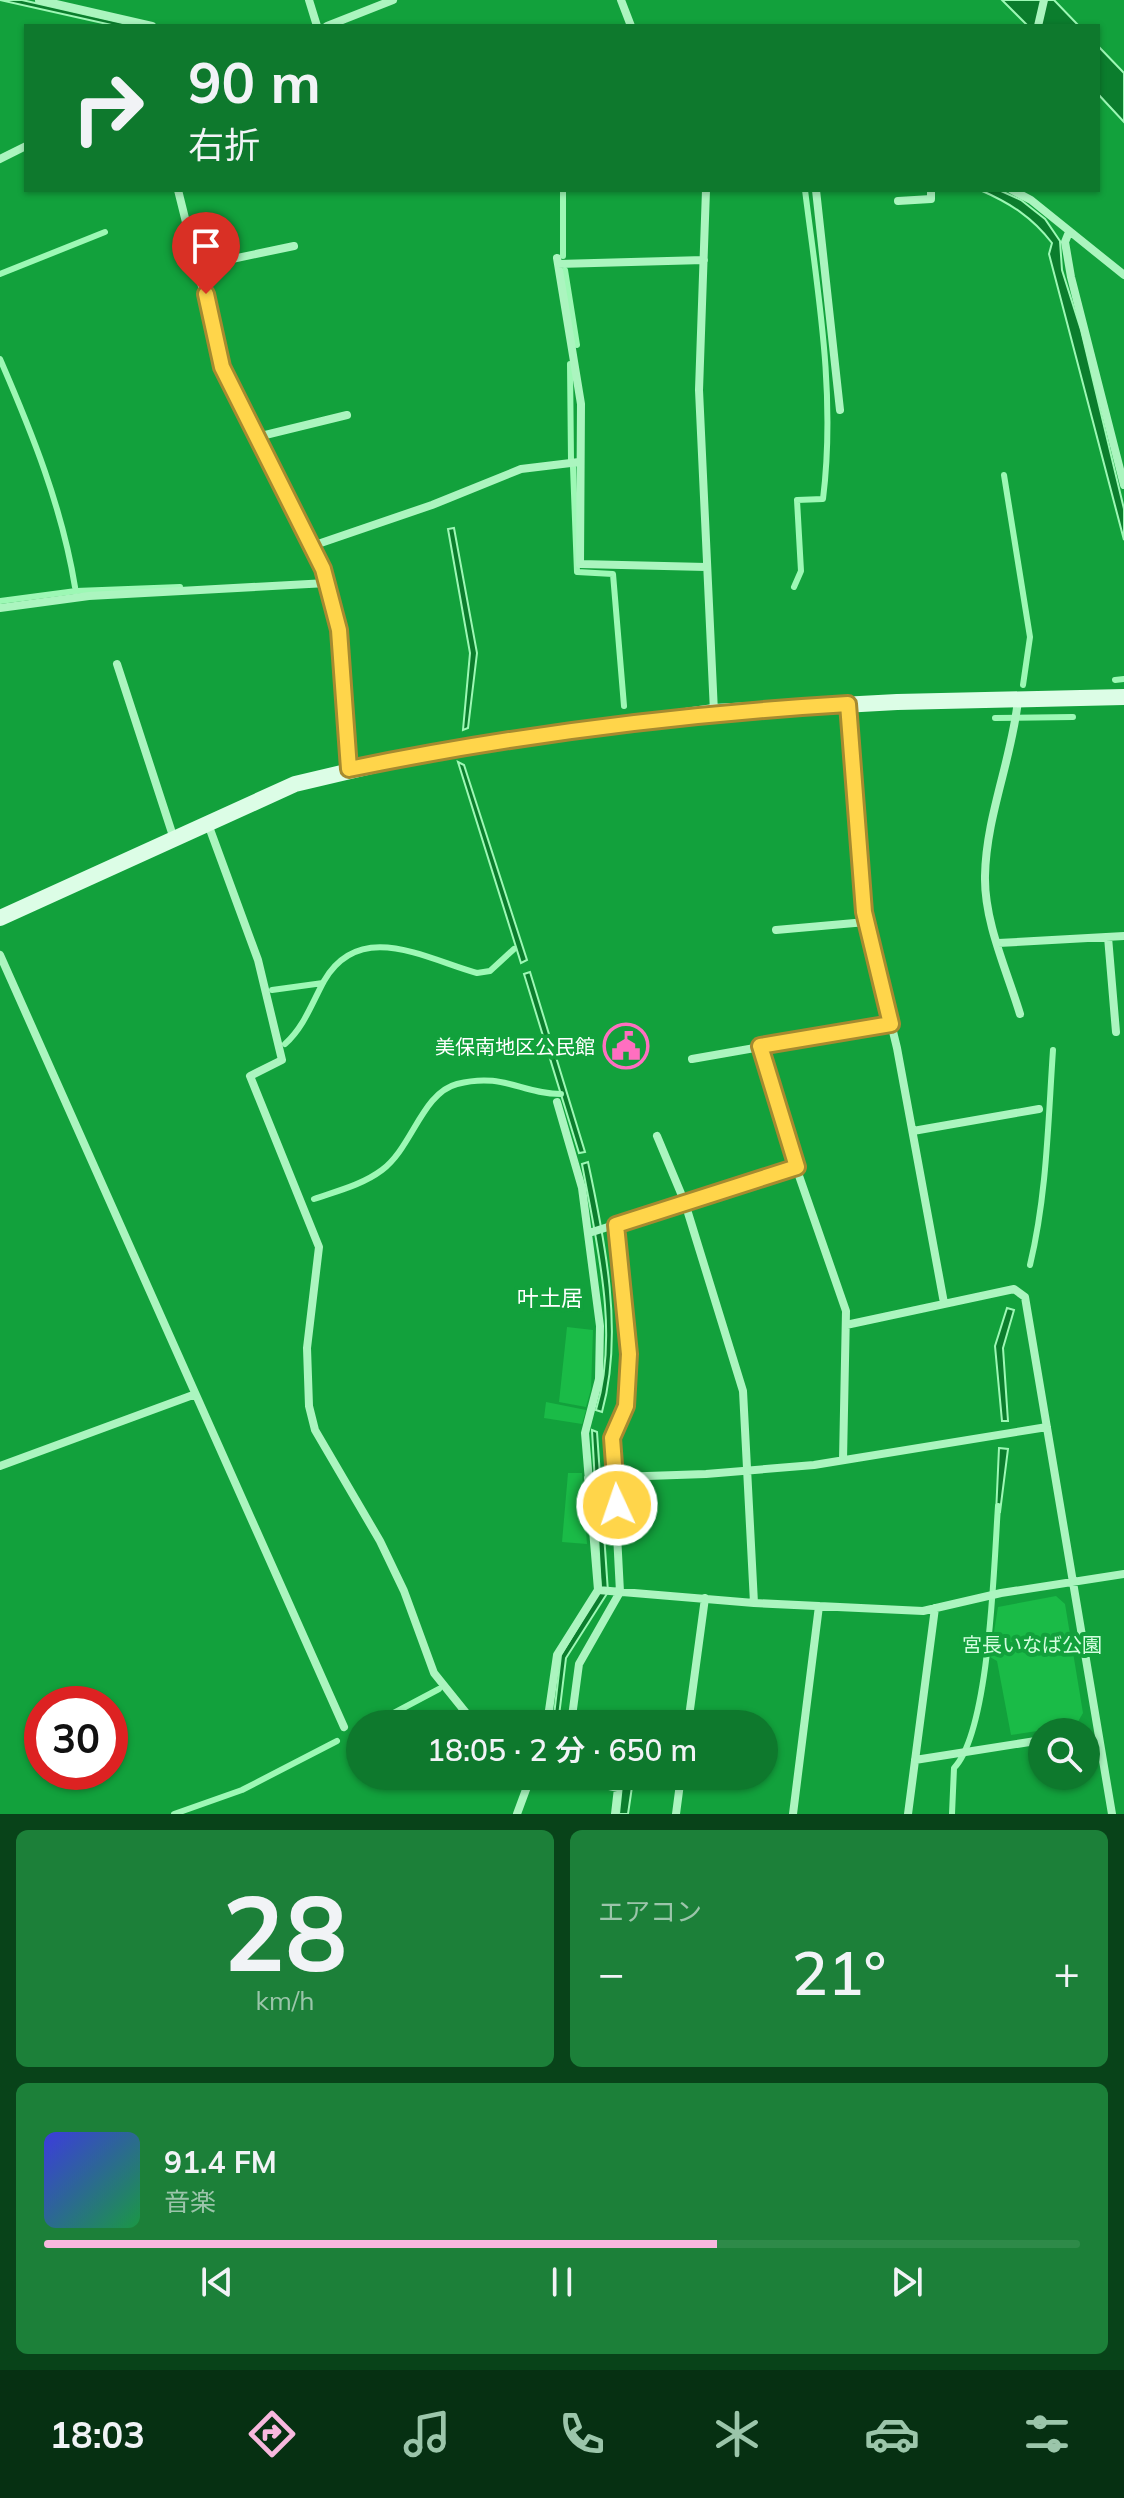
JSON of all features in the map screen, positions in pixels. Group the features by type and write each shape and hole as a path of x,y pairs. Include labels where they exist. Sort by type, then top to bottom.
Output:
{"street":[{"path":"39,0 143,24"},
{"path":"309,0 316,24"},
{"path":"332,24 393,0"},
{"path":"621,0 630,24"},
{"path":"1038,24 1044,0"},
{"path":"0,159 24,147"},
{"path":"179,192 222,367 312,546 327,583 339,630 349,769"},
{"path":"706,192 699,390 714,712"},
{"path":"816,192 840,410"},
{"path":"898,201 931,199 931,192"},
{"path":"1017,192 1031,200 1124,275"},
{"path":"1069,232 1065,242 1071,277 1124,485"},
{"path":"199,266 294,246"},
{"path":"704,260 558,261 579,390 580,564 706,567"},
{"path":"257,437 347,415"},
{"path":"312,546 432,505 521,469 579,462"},
{"path":"0,608 89,596 327,583"},
{"path":"117,664 174,839"},
{"path":"0,918 295,784 349,769 530,736 714,712 848,704 1124,697"},
{"path":"1018,700 1014,735 987,845 985,879 998,943 1020,1014"},
{"path":"848,704 866,922 913,1131 944,1303"},
{"path":"208,824 261,968 282,1060 250,1076 319,1247 307,1348 309,1406 315,1430 380,1541 404,1591 434,1673 464,1710"},
{"path":"776,930 866,922"},
{"path":"998,943 1124,936"},
{"path":"1108,937 1116,1032"},
{"path":"0,955 193,1395 344,1727"},
{"path":"692,1059 891,1024"},
{"path":"760,1046 846,1311 843,1460"},
{"path":"549,1710 557,1655 598,1590 585,1433 599,1379 601,1351 589,1233 574,1154 557,1102"},
{"path":"913,1131 1039,1109"},
{"path":"657,1136 685,1203 743,1391 754,1603"},
{"path":"589,1233 797,1167"},
{"path":"573,1710 579,1664 620,1592 617,1477 612,1438 626,1406 629,1354 616,1225"},
{"path":"846,1325 1014,1289 1025,1297 1096,1718"},
{"path":"0,1466 193,1395"},
{"path":"588,1478 746,1470 843,1460 1047,1427"},
{"path":"598,1590 754,1603 923,1611 1124,1574"},
{"path":"690,1710 705,1598"},
{"path":"793,1814 819,1606"},
{"path":"908,1814 935,1608"},
{"path":"915,1760 1028,1742"},
{"path":"1100,1744 1112,1814"},
{"path":"517,1814 526,1790"},
{"path":"615,1814 618,1790"},
{"path":"676,1814 679,1790"}],"green space":[{"path":"567,1327 593,1330 591,1389 586,1407 559,1402"},
{"path":"546,1402 586,1410 582,1424 544,1418"},
{"path":"568,1473 582,1473 587,1544 562,1542"},
{"name":"宮長いなば公園","path":"1056,1596 1065,1604 1083,1713 1080,1718 1028,1718 1028,1732 1011,1735 997,1661 990,1657 998,1607"}],"shaded area":[{"path":"0,0 22,0 127,24 107,24"},
{"path":"1002,0 1054,0 1077,24 1026,24"},
{"path":"1100,48 1124,73 1124,122 1100,96"},
{"path":"984,192 1003,192 1021,200 1045,219 1060,241 1062,270 1081,330 1124,509 1124,540 1049,254 1052,243 1037,226"},
{"path":"454,528 477,653 468,728 463,730 470,653 448,529"},
{"path":"458,762 464,765 527,960 521,963"},
{"path":"530,972 585,1152 579,1153 524,974"},
{"path":"588,1162 606,1255 612,1319 608,1382 602,1412 596,1410 603,1380 606,1318 599,1255 582,1164"},
{"path":"1007,1308 1014,1310 1003,1348 1008,1421 1002,1421 995,1346"},
{"path":"592,1430 597,1432 608,1592 566,1658 560,1710 555,1710 561,1655 601,1589"},
{"path":"999,1448 1008,1449 1000,1512 996,1514"},
{"path":"621,1790 632,1790 628,1814 619,1814"}],"waterway":[{"path":"563,192 563,256"},
{"path":"794,587 801,571 797,500 823,499 828,421 824,344 805,192"},
{"path":"0,274 105,232"},
{"path":"565,270 577,345"},
{"path":"0,359 54,499 75,587"},
{"path":"570,364 571,460"},
{"path":"573,467 577,572 613,574 624,706"},
{"path":"1004,475 1030,637 1023,685"},
{"path":"0,601 76,591 180,587"},
{"path":"1115,680 1124,679"},
{"path":"995,718 1073,717"},
{"path":"285,1044 303,1022 324,981 339,962 356,952 395,948 477,973 490,971 514,949"},
{"path":"272,990 323,983"},
{"path":"1030,1265 1043,1185 1053,1050"},
{"path":"314,1199 358,1184 382,1170 401,1149 426,1109 445,1089 487,1080 561,1094"},
{"path":"952,1814 954,1768 966,1748 983,1684 998,1506"},
{"path":"399,1710 439,1689"},
{"path":"174,1814 242,1790 337,1741"}],"place":[{"name":"美保南地区公民館","path":"626,1046"}],"district":[{"name":"叶土居","path":"550,1298"}],"route":[{"path":"206,294 222,367 323,569 339,630 349,769 530,736 714,712 848,704 864,912 891,1024 760,1046 780,1121 797,1167 616,1225 629,1354 626,1406 612,1438 617,1505"}]}
